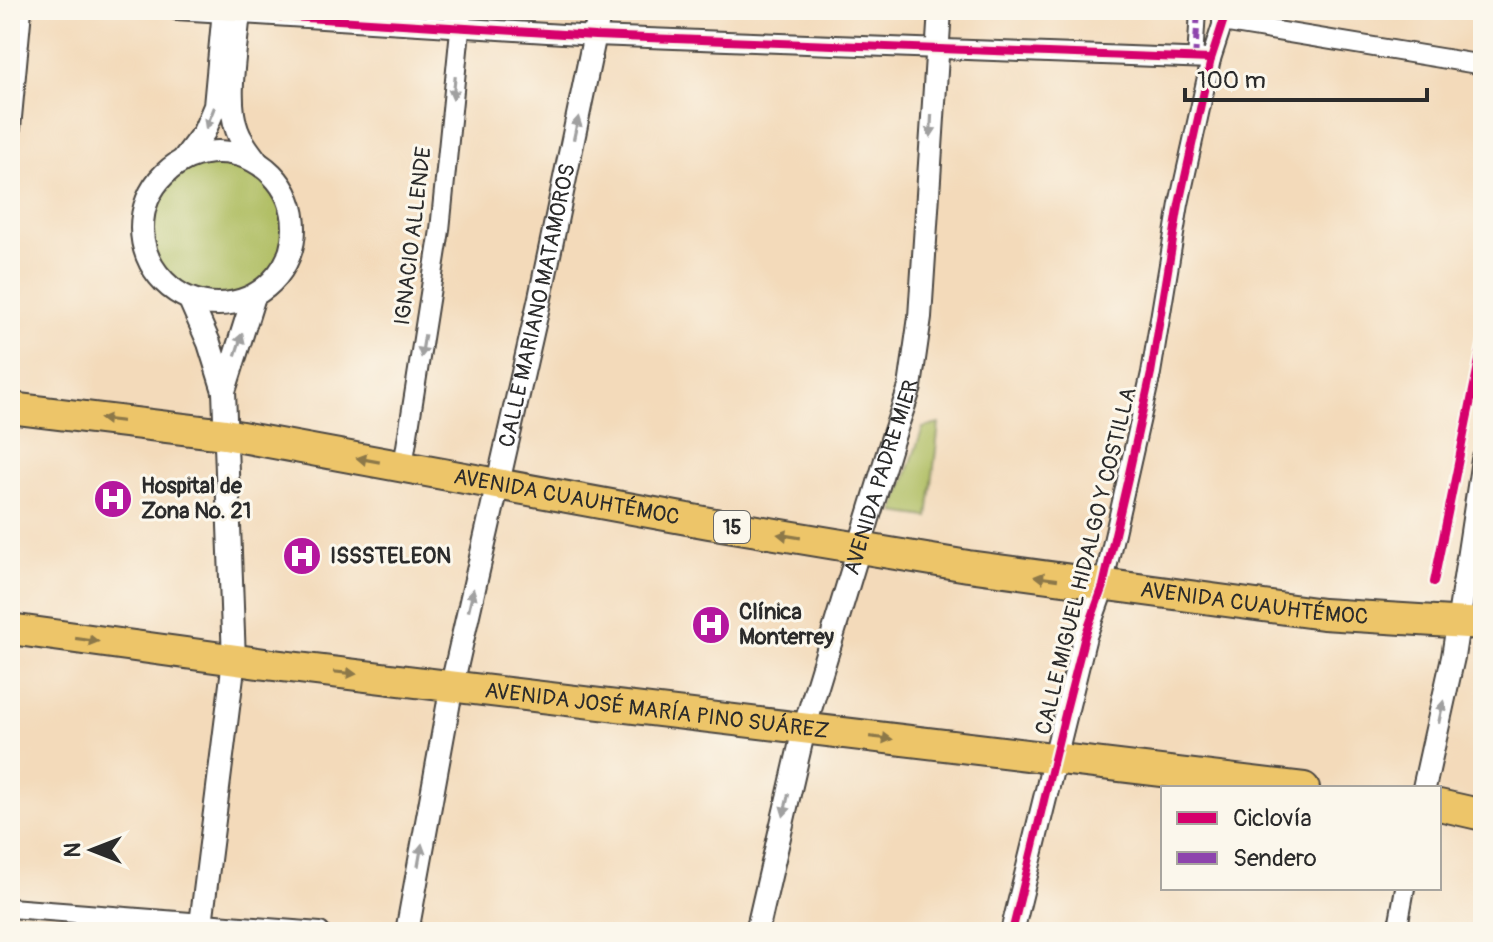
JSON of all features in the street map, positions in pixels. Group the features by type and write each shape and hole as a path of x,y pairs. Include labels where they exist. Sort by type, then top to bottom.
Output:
{"highway":[{"name":"AVENIDA CUAUHTÉMOC","path":"10,408 225,434 709,523 1103,586 1323,614 1474,620"},
{"name":"AVENIDA JOSÉ MARÍA PINO SUÁREZ","path":"10,629 234,660 1286,786"},
{"path":"1441,802 1483,801"},
{"path":"1441,803 1483,815"}],"street":[{"path":"10,139 22,10"},
{"path":"176,10 461,18 595,36 1203,60 1198,10"},
{"name":"CALLE MARIANO MATAMOROS","path":"407,932 452,685 600,10"},
{"name":"AVENIDA PADRE MIER","path":"757,932 804,729 858,546 910,387 917,350 940,10"},
{"path":"183,160 221,152 240,155 271,173 288,198 294,236 289,255 281,272 254,296 232,304 210,305 190,300 171,289 155,272 142,238 142,219 151,193 168,171 183,160 204,132 215,106 232,12"},
{"path":"232,12 234,119 241,138 258,163"},
{"path":"1224,16 1483,65"},
{"name":"CALLE MIGUEL HIDALGO Y COSTILLA","path":"1012,932 1085,636 1103,586 1151,373 1203,60 1224,16"},
{"name":"IGNACIO ALLENDE","path":"403,466 440,230 461,18"},
{"path":"224,391 254,296"},
{"path":"190,300 209,343 224,391 234,660 201,928"},
{"path":"1424,786 1453,657 1474,620 1483,460"},
{"path":"1397,932 1405,890"},
{"path":"10,908 201,928 320,932"}],"green space":[{"path":"219,162 246,167 268,183 284,205 289,232 284,259 268,281 246,297 219,302 192,297 170,281 154,259 149,232 154,205 170,183 192,167"},
{"path":"939,424 928,517 894,512 923,428"}],"marked path":[{"path":"1195,60 1198,10"}],"cycle path":[{"path":"176,10 595,36 1211,59"},
{"path":"1012,932 1085,636 1103,586 1151,373 1179,204 1211,59 1227,10"},
{"path":"1434,582 1483,341"}],"place":[{"name":"Hospital de Zona No. 21","path":"113,499"},
{"name":"ISSSTELEON","path":"302,556"},
{"name":"Clínica Monterrey","path":"711,625"}]}
